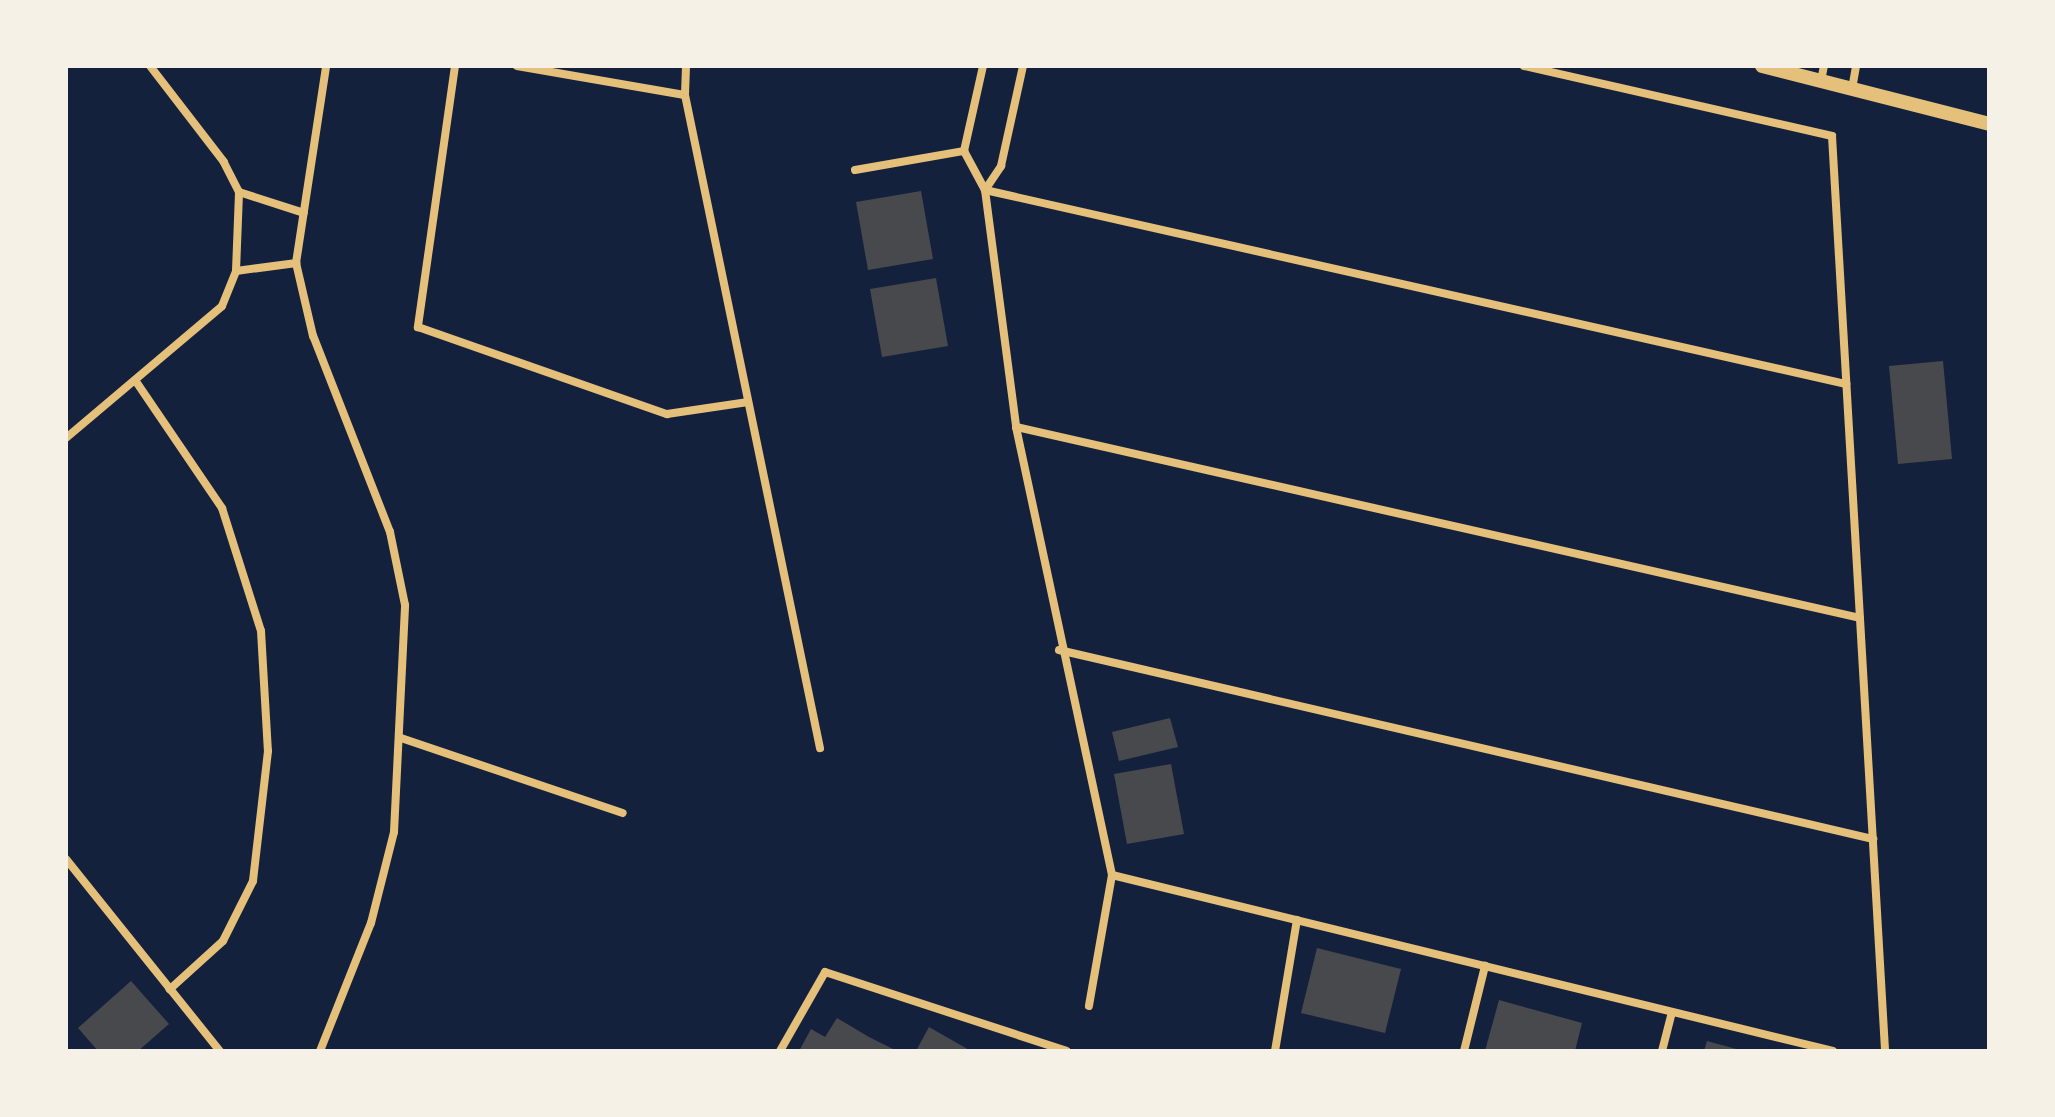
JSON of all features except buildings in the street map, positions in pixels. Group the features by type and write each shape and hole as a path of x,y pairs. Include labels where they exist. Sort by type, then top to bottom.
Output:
{"street":[{"path":"150,66 239,192 304,213"},
{"path":"320,1051 375,908 394,832 401,738 405,605 390,532 302,294 296,263 326,66"},
{"path":"455,66 418,327 667,414 748,402"},
{"path":"517,66 685,95"},
{"path":"686,66 685,95 820,748"},
{"path":"983,66 964,151 985,190 1016,427 1059,650 1112,875 1089,1006"},
{"path":"985,190 1001,166 1023,66"},
{"path":"1524,66 1832,136 1885,1051"},
{"path":"1762,66 1822,73 1852,89 1989,124"},
{"path":"1852,89 1856,66"},
{"path":"855,170 964,151"},
{"path":"985,190 1846,384"},
{"path":"66,438 222,306 236,271 239,192"},
{"path":"236,271 296,263"},
{"path":"135,380 222,508 261,631 264,676 268,751 253,881 223,941 170,989"},
{"path":"1016,427 1860,618"},
{"path":"1059,650 1873,839"},
{"path":"401,738 623,813"},
{"path":"66,859 220,1051"},
{"path":"1112,875 1833,1051"},
{"path":"1275,1051 1297,920"},
{"path":"1464,1051 1485,966"},
{"path":"780,1051 825,972 1066,1051"},
{"path":"1662,1051 1672,1012"},
{"path":"1032,1051 1038,1040"}]}
